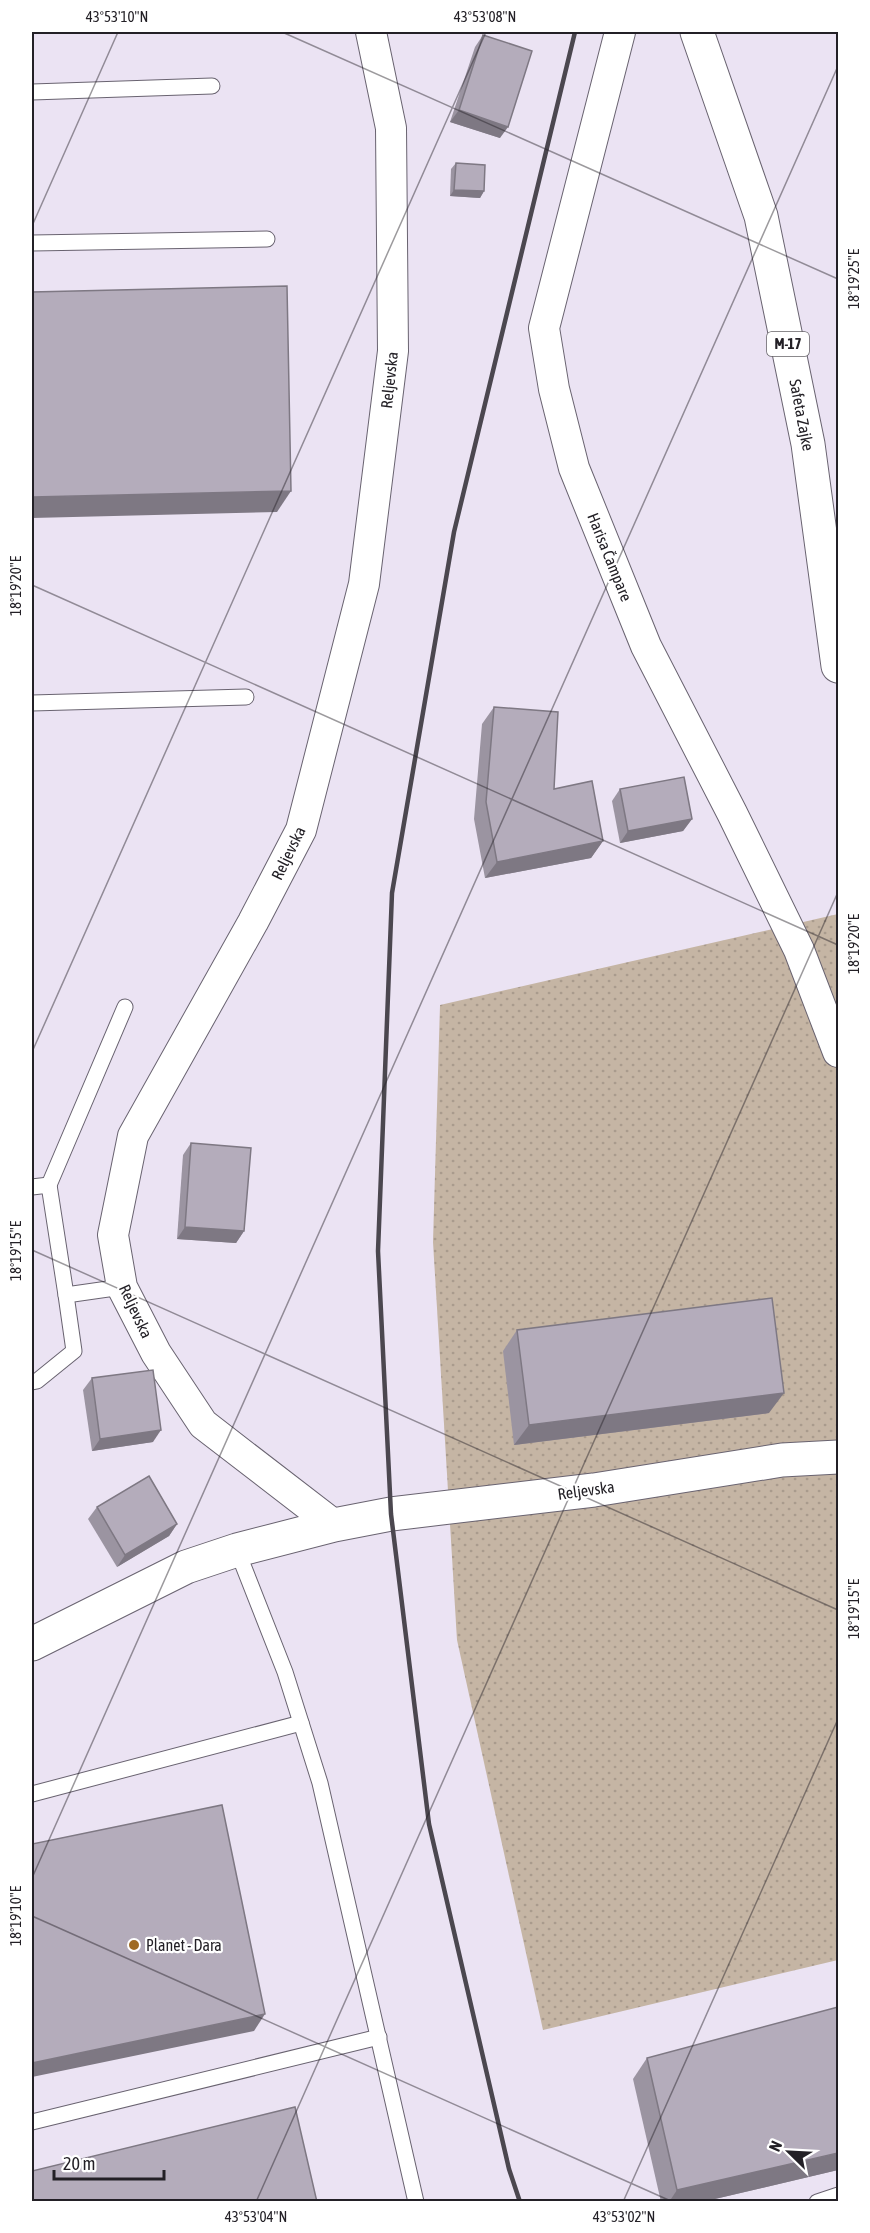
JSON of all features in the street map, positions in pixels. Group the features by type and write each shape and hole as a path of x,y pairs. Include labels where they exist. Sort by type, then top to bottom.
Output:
{"main road":[{"name":"Safeta Zajke","path":"697,32 761,216 808,444 838,666"},
{"name":"Reljevska","path":"32,1644 186,1568 237,1550 334,1525 391,1514 594,1490 782,1460 838,1457"}],"street":[{"name":"Reljevska","path":"334,1525 203,1424 156,1353 122,1287 113,1235 133,1136 301,830 364,584 393,351 391,128 370,32"},
{"name":"Harisa Čampare","path":"620,32 544,327 554,389 574,468 646,646 799,950 838,1052"}],"lane":[{"path":"32,92 212,86"},
{"path":"32,243 267,239"},
{"path":"32,703 246,697"},
{"path":"32,1382 37,1381 74,1351 50,1185 125,1007"},
{"path":"32,1187 50,1185"},
{"path":"66,1295 122,1287"},
{"path":"237,1550 285,1672 320,1783 416,2202"},
{"path":"32,1794 301,1723"},
{"path":"32,2122 379,2037"},
{"path":"817,2202 838,2195"}],"shaded area":[{"path":"838,914 838,1960 543,2030 457,1640 433,1242 440,1005"}],"building":[{"path":"483,35 532,51 508,127 459,110"},
{"path":"456,163 485,165 484,191 454,190"},
{"path":"287,286 291,491 32,497 32,292"},
{"path":"494,707 558,712 554,789 592,781 603,841 497,862 486,802"},
{"path":"684,777 692,819 628,831 620,789"},
{"path":"191,1143 251,1148 244,1231 185,1227"},
{"path":"772,1298 784,1393 529,1425 517,1330"},
{"path":"153,1370 161,1430 100,1439 92,1378"},
{"path":"149,1476 177,1524 125,1555 97,1507"},
{"name":"Planet - Dara","path":"222,1805 265,2014 32,2063 32,1844"},
{"path":"838,2007 838,2153 677,2190 647,2058"},
{"path":"295,2107 317,2202 32,2202 32,2171"}],"railway":[{"path":"520,2202 509,2169 429,1824 391,1514 378,1251 392,893 454,532 575,32"}],"place":[{"name":"Planet - Dara","path":"134,1945"}]}
